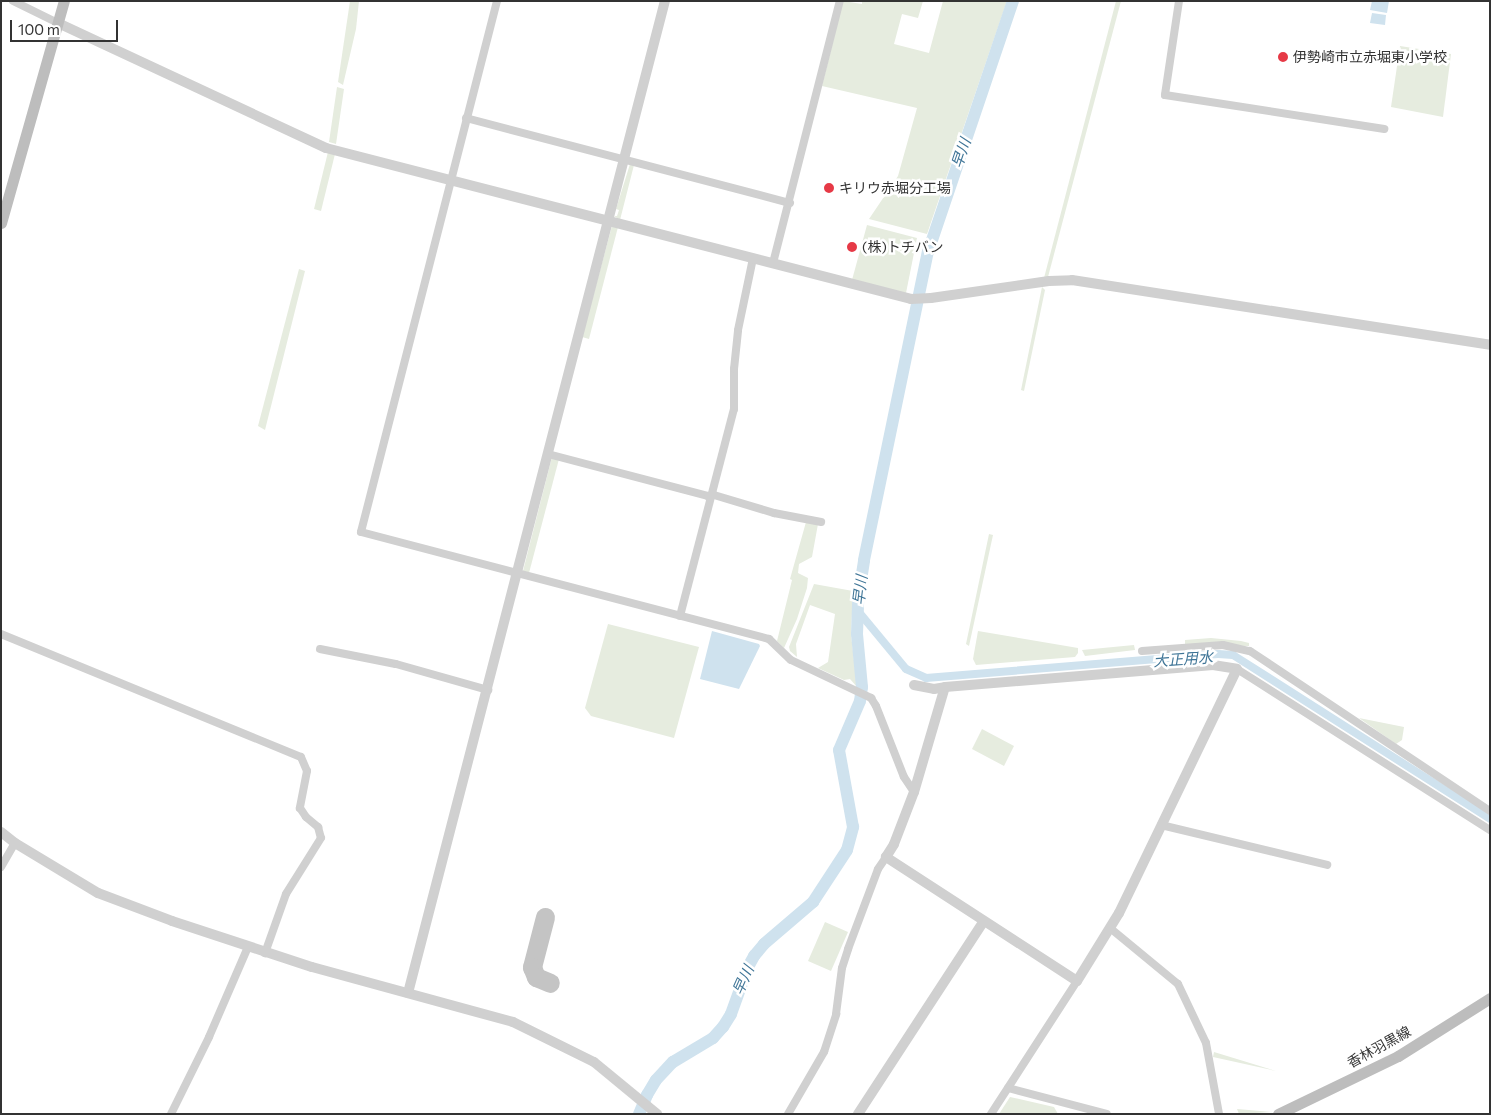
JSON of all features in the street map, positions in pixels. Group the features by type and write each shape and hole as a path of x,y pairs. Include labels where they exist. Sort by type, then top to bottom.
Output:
{"main road":[{"path":"1,223 64,1"},
{"name":"香林羽黒線","path":"1278,1114 1392,1059 1490,998"}],"street":[{"path":"13,1 317,144 911,299 928,299 1049,281 1072,280 1490,344"},
{"path":"497,1 361,532 769,639 791,660 853,692 870,698 876,706 904,777 914,792"},
{"path":"408,993 488,690 664,1"},
{"path":"773,263 790,203 840,1"},
{"path":"1179,1 1165,95 1384,129"},
{"path":"466,118 790,203"},
{"path":"680,616 734,409 734,368 738,330 753,258"},
{"path":"548,454 774,513 821,522"},
{"path":"1,634 301,757 307,771 300,808 306,817 318,827 321,838 286,894 265,953"},
{"path":"1142,651 1223,645 1250,651 1490,810"},
{"path":"320,649 396,664 488,690"},
{"path":"914,685 934,689 1213,665 1237,669 1490,830"},
{"path":"992,1114 1110,928 1237,669"},
{"path":"788,1114 824,1052 836,1014 841,975 848,949 880,866 894,844 914,792 945,687"},
{"path":"1162,825 1327,865"},
{"path":"1,832 14,843 98,893 202,932 265,953 513,1022 594,1062 653,1110"},
{"path":"1,868 14,843"},
{"path":"886,857 983,922 1077,981"},
{"path":"858,1114 983,922"},
{"path":"1110,928 1178,984 1206,1043 1219,1114"},
{"path":"171,1114 209,1037 248,947"},
{"path":"1008,1088 1107,1114"}],"shaded area":[{"path":"350,1 359,1 356,29 343,85 338,82"},
{"path":"843,1 862,4 862,1 923,1 918,18 902,14 894,44 929,53 943,1 1007,1 927,234 869,219 898,176 917,108 822,86"},
{"path":"1116,1 1121,1 1048,277 1044,278"},
{"path":"1400,46 1451,54 1443,117 1391,107"},
{"path":"337,87 344,89 336,144 329,142"},
{"path":"328,152 335,154 321,211 314,209"},
{"path":"630,164 634,165 620,220 614,216 617,216 619,210 616,209"},
{"path":"867,225 917,238 906,293 852,280"},
{"path":"612,226 618,227 589,339 582,337"},
{"path":"299,269 305,271 265,430 258,426"},
{"path":"1042,287 1045,290 1024,391 1021,390"},
{"path":"552,457 559,459 529,573 523,571"},
{"path":"806,522 818,524 812,557 799,564 798,573 808,578 807,588 797,619 784,648 777,641 792,580 790,579"},
{"path":"989,534 993,535 969,646 966,644"},
{"path":"814,584 853,591 851,634 857,687 850,679 844,680 818,668 828,662 835,614 810,605 796,644 797,657 790,651 789,647"},
{"path":"608,624 699,647 674,738 591,716 585,708"},
{"path":"978,631 1078,648 1078,653 1075,657 976,665 973,659"},
{"path":"1211,638 1241,641 1249,643 1249,646 1185,645 1185,640"},
{"path":"1134,645 1135,650 1085,656 1082,650"},
{"path":"1359,718 1404,727 1402,740 1396,744"},
{"path":"982,729 1014,746 1004,766 972,749"},
{"path":"825,922 848,932 831,971 808,961"},
{"path":"1214,1052 1276,1071 1213,1057"},
{"path":"1010,1097 1054,1107 1058,1114 999,1114"},
{"path":"1237,1109 1273,1112 1239,1114"}],"water":[{"path":"1372,1 1389,1 1387,13 1370,10"},
{"path":"1372,13 1386,15 1385,25 1370,23"},
{"path":"712,631 759,644 760,646 739,689 700,679"}],"waterway":[{"name":"早川","path":"639,1114 656,1080 673,1062 713,1038 723,1027 731,1014 748,967 754,956 764,944 813,902 847,850 853,827 839,750 860,701 862,687 857,634 858,599 864,560 928,252 1013,1"},
{"name":"大正用水","path":"858,611 906,669 926,678 1218,654 1233,655 1490,819"}],"taxiway":[{"path":"545,917 532,967 536,977 550,983"}],"place":[{"name":"伊勢崎市立赤堀東小学校","path":"1283,57"},
{"name":"キリウ赤堀分工場","path":"829,188"},
{"name":"(株)トチバン","path":"852,247"}]}
